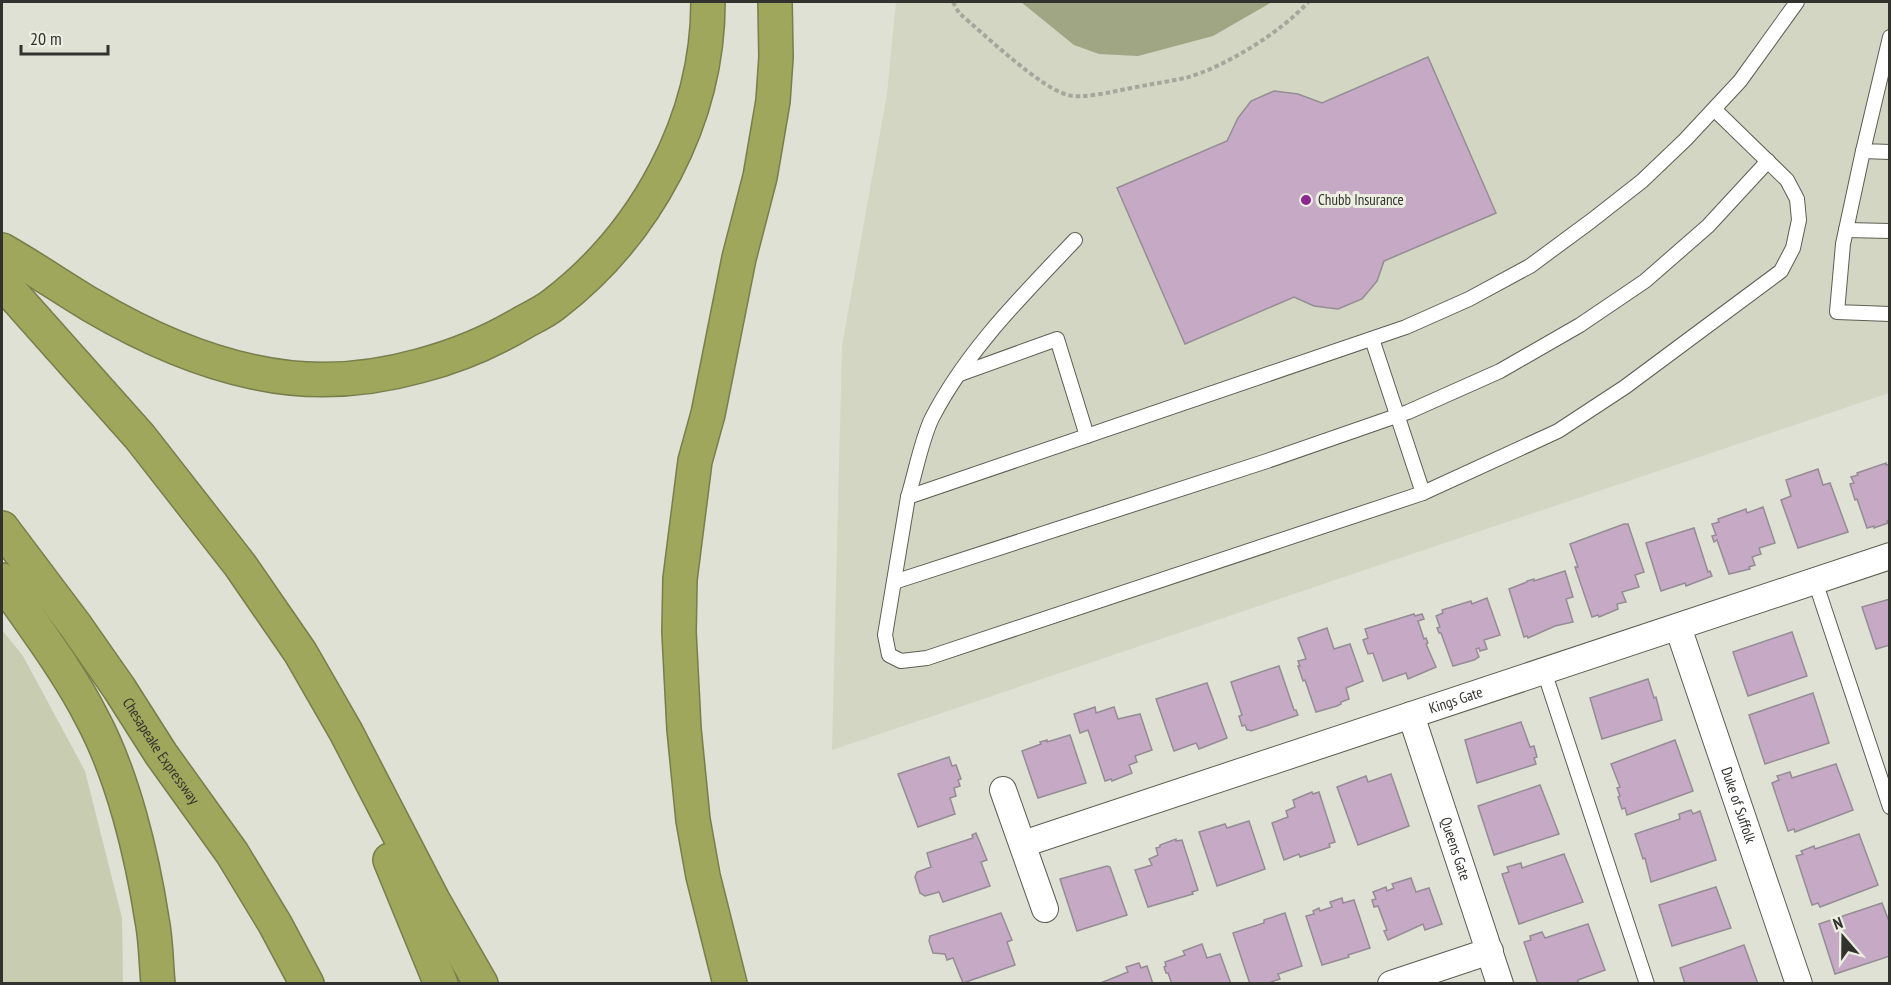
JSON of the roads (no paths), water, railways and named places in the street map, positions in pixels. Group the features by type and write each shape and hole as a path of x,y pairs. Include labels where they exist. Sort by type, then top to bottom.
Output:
{"highway":[{"path":"2,250 92,305 155,339 213,362 256,373 302,379 346,379 390,374 454,357 492,341 551,306 589,274 623,237 655,194 679,145 694,99 704,53 708,2"},
{"path":"730,984 703,876 693,820 679,632 680,579 694,461 708,414 739,258 760,177 773,101 776,57 775,2"},
{"path":"2,282 140,437 240,565 300,652 346,732 434,902 481,984"},
{"path":"210,526 355,788 386,850 441,984"},
{"name":"Chesapeake Expressway","path":"2,528 75,625 161,754 232,853 308,984"},
{"path":"2,580 68,675 93,720 117,779 132,828 153,920 158,984"},
{"path":"434,902 472,984"}],"street":[{"name":"Kings Gate","path":"1023,844 1890,556"},
{"name":"Duke of Suffolk","path":"1678,627 1799,984"},
{"name":"Queens Gate","path":"1411,715 1500,984"},
{"path":"1004,790 1045,909"},
{"path":"1391,984 1490,951"}],"lane":[{"path":"908,497 1406,327 1469,299 1530,266 1591,222 1642,181 1740,81 1797,2"},
{"path":"1890,37 1886,69 1863,151 1843,244 1837,312 1890,314"},
{"path":"1075,240 996,324 960,374 932,420 908,497 885,635 889,655 901,661 927,658 1423,493 1558,431 1625,387 1781,271 1793,248 1799,220 1797,199 1787,180 1714,108"},
{"path":"1863,151 1890,152"},
{"path":"894,582 1267,461 1397,415 1500,371 1580,325 1645,280 1708,226 1768,161"},
{"path":"1846,230 1890,231"},
{"path":"960,374 1057,339 1087,436"},
{"path":"1372,339 1423,493"},
{"path":"1815,581 1890,807"},
{"path":"1544,671 1647,984"}],"place":[{"name":"Chubb Insurance","path":"1306,200"}]}
